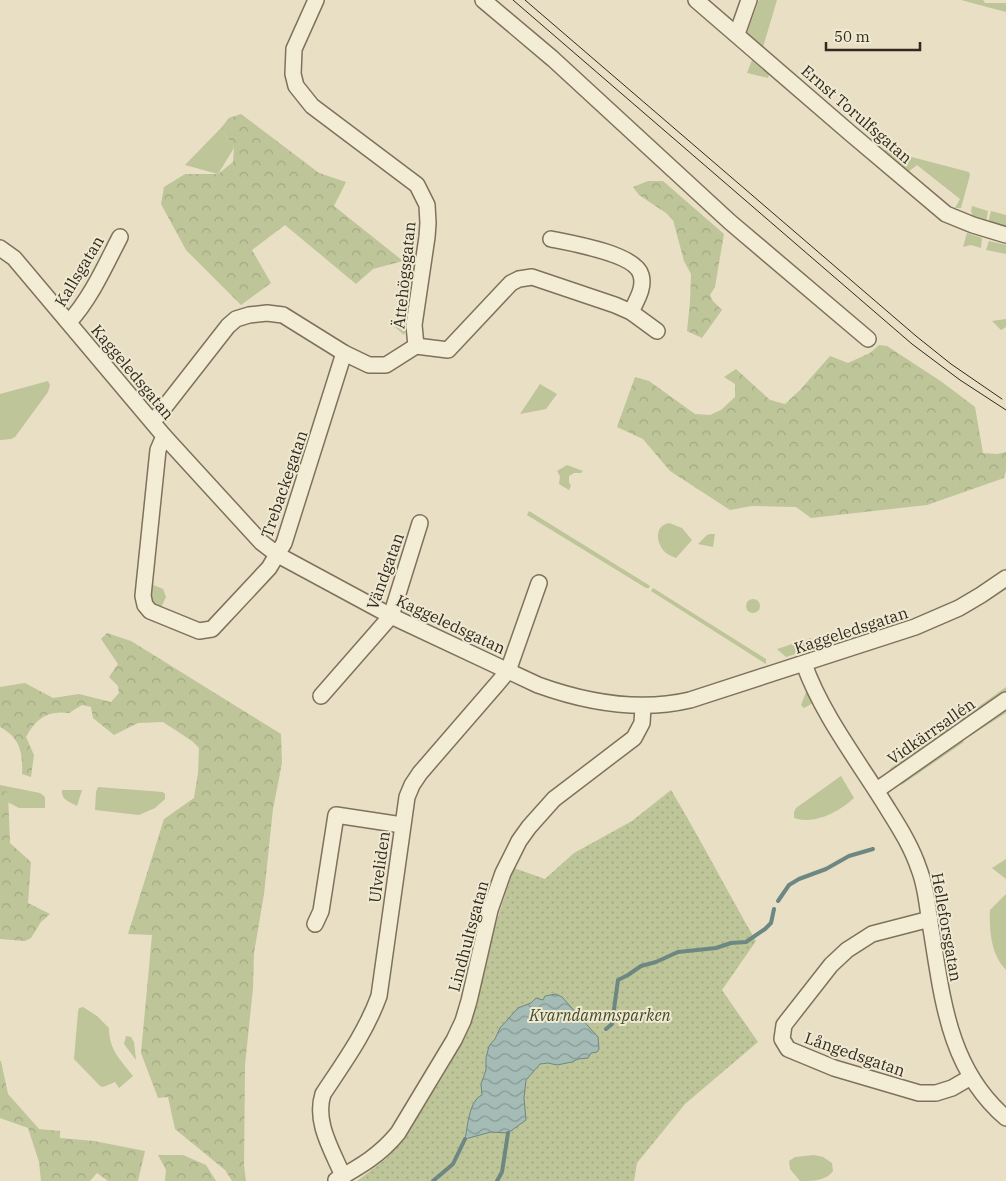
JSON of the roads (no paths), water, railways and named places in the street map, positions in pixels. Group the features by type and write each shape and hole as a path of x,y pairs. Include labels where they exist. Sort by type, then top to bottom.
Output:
{"street":[{"name":"Ättehögsgatan","path":"153,422 228,326 236,319 267,313 283,315 344,353 369,365 386,365 416,346 414,325 427,237 427,205 417,185 312,106 296,86 293,74 294,49 316,0"},
{"path":"483,0 553,59 730,222 868,339"},
{"name":"Ernst Torulfsgatan","path":"696,0 946,214 1006,235"},
{"path":"737,34 749,0"},
{"name":"Kallsgatan","path":"69,322 78,313 87,298 120,237"},
{"path":"550,239 604,251 635,265 642,276 642,285 631,312"},
{"name":"Kaggeledsgatan","path":"0,248 14,258 164,436 254,536 278,555 390,616 538,685 576,697 614,705 643,707 671,705 915,627 940,617 982,595 1006,578"},
{"path":"416,346 448,350 511,284 519,279 532,277 616,305 631,312 657,331"},
{"name":"Trebackegatan","path":"164,436 158,450 143,596 145,605 150,611 199,631 212,629 269,568 278,555 291,523 344,353"},
{"name":"Vändgatan","path":"321,696 390,616 420,523"},
{"name":"Ulveliden","path":"339,1178 321,1121 320,1103 323,1094 362,1034 371,1017 378,996 407,797 420,773 508,670 539,583"},
{"name":"Helleforsgatan","path":"804,664 810,680 833,722 909,844 920,870 947,1019 971,1077 985,1096 1006,1118"},
{"name":"Vidkärrsallén","path":"877,790 1006,700"},
{"name":"Lindhultsgatan","path":"339,1178 371,1160 394,1139 454,1040 469,1001 490,910 503,873 519,841 554,799 634,738 642,723 643,707"},
{"path":"315,924 321,911 336,815 402,824"},
{"name":"Långedsgatan","path":"930,919 872,934 847,950 831,965 784,1024 782,1039 788,1050 834,1068 919,1093 936,1093 952,1088 971,1077"}],"water":[{"path":"556,994 562,997 598,1037 599,1049 597,1052 591,1053 588,1058 557,1065 540,1064 526,1080 524,1098 526,1120 508,1133 491,1132 465,1139 474,1102 482,1095 481,1084 486,1070 489,1046 500,1028 518,1008 531,1003 536,998 543,1000 545,996"}],"waterway":[{"path":"778,901 789,885 799,879 826,869 849,856 873,849"},
{"path":"606,1029 612,1024 618,980 641,966 656,962 678,952 716,948 731,943 746,942 771,923 774,909"},
{"path":"497,1181 502,1172 508,1133"},
{"path":"433,1181 453,1164 465,1139"}],"tram line":[{"path":"513,0 912,344 960,380 1006,410"},
{"path":"525,0 916,336 951,364 1002,399"}],"park label":[{"name":"Kvarndammsparken","path":"600,1015"}]}
